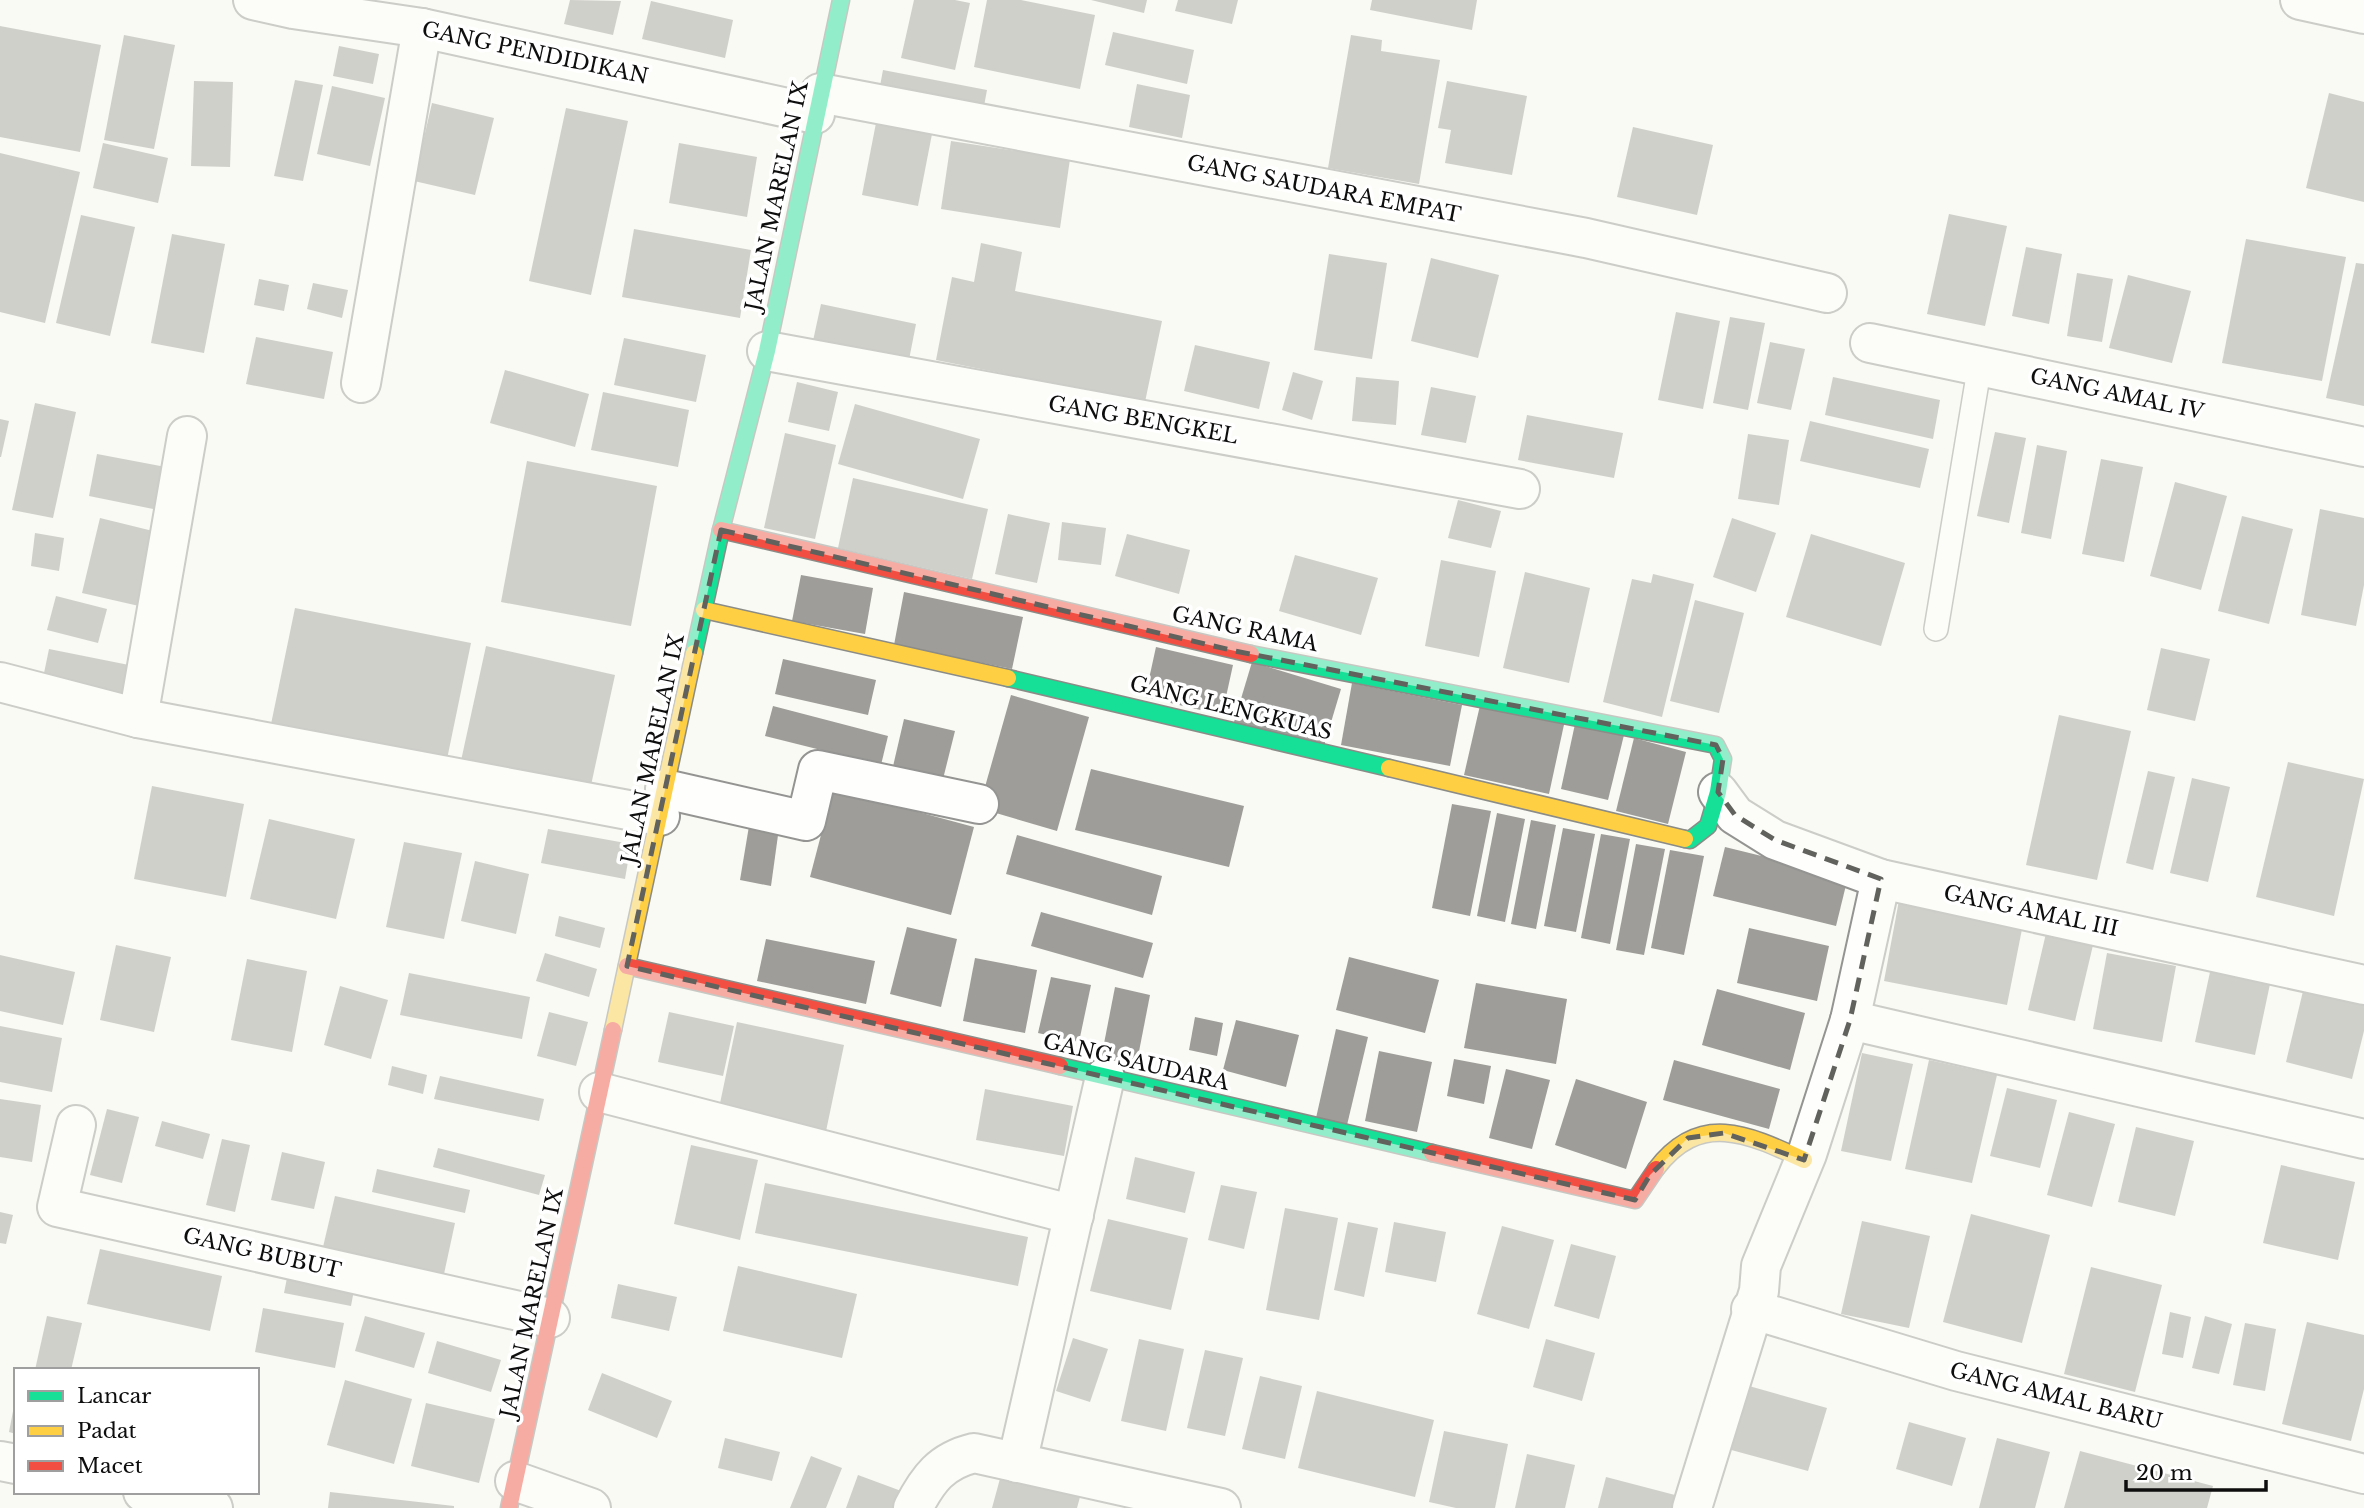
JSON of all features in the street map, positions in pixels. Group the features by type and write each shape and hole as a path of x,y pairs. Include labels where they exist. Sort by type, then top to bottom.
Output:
{"street":[{"name":"GANG PENDIDIKAN","path":"253,0 422,28 817,104"},
{"name":"JALAN MARELAN IX","path":"512,1494 704,610 766,351 841,0"},
{"path":"2300,0 2364,14"},
{"path":"361,383 422,28"},
{"name":"GANG SAUDARA EMPAT","path":"817,104 1573,236 1827,293"},
{"name":"GANG AMAL IV","path":"1870,343 1980,364 2364,447"},
{"name":"GANG BENGKEL","path":"766,351 1520,489"},
{"path":"138,718 187,436"},
{"name":"GANG RAMA","path":"722,530 1236,650 1702,740 1716,746 1723,759 1718,792"},
{"name":"GANG LENGKUAS","path":"704,610 1146,708 1676,838 1690,840 1708,826 1718,792"},
{"path":"0,682 138,718 662,803 806,821 818,770 979,804"},
{"name":"GANG AMAL III","path":"1718,792 1735,815 1775,840 1881,879 2364,985"},
{"path":"1692,1508 1751,1309 1759,1291 1761,1266 1804,1160 1850,1020 1881,879"},
{"name":"GANG SAUDARA","path":"627,966 1635,1200 1650,1175 1688,1138 1724,1133 1773,1146 1804,1160"},
{"path":"1850,1020 2364,1139"},
{"path":"1017,1463 1105,1077"},
{"path":"600,1092 1074,1215"},
{"name":"GANG BUBUT","path":"76,1125 57,1207 550,1318"},
{"name":"GANG AMAL BARU","path":"1751,1309 1956,1371 2364,1474"},
{"path":"913,1508 923,1489 954,1458 974,1453 1221,1508"},
{"path":"152,1494 214,1508"},
{"path":"512,1494 591,1508"}],"lane":[{"path":"1936,629 1980,364"}],"highlighted area":[{"path":"721,530 1235,651 1716,745 1723,759 1718,792 1735,815 1775,840 1881,879 1850,1020 1804,1160 1724,1133 1688,1138 1650,1175 1635,1200 627,966"}],"building":[{"path":"570,0 621,1 613,35 564,24"},
{"path":"914,0 955,0 970,3 955,70 901,58"},
{"path":"987,0 1021,0 1095,15 1080,89 974,67"},
{"path":"1091,0 1147,0 1144,13"},
{"path":"1178,0 1238,0 1232,24 1175,11"},
{"path":"1372,0 1477,0 1472,30 1370,10"},
{"path":"651,1 733,20 725,58 642,39"},
{"path":"0,26 101,45 80,152 0,137"},
{"path":"1113,32 1194,50 1187,84 1105,65"},
{"path":"124,35 175,45 154,149 104,140"},
{"path":"1351,35 1382,40 1381,51 1440,60 1419,184 1328,168"},
{"path":"339,46 379,54 373,84 333,76"},
{"path":"883,70 987,90 982,117 878,97"},
{"path":"295,80 323,85 303,181 274,176"},
{"path":"194,81 233,82 230,167 191,166"},
{"path":"1447,81 1527,96 1512,175 1445,163 1451,130 1438,128"},
{"path":"1137,84 1190,95 1182,138 1129,127"},
{"path":"332,86 385,98 370,166 317,154"},
{"path":"2329,93 2364,102 2364,202 2306,188"},
{"path":"432,103 494,118 475,195 414,181"},
{"path":"566,108 628,121 591,295 529,281"},
{"path":"876,123 932,134 918,206 862,195"},
{"path":"1633,127 1713,145 1697,215 1617,197"},
{"path":"951,141 1070,159 1060,228 941,209"},
{"path":"103,143 168,158 158,203 93,188"},
{"path":"679,143 757,157 747,217 669,203"},
{"path":"0,153 80,172 45,323 0,312"},
{"path":"1949,214 2007,226 1985,326 1927,314"},
{"path":"81,215 135,227 110,336 56,323"},
{"path":"634,229 751,250 740,318 622,297"},
{"path":"172,234 225,244 204,353 151,343"},
{"path":"2246,239 2346,257 2322,381 2222,363"},
{"path":"981,243 1022,252 1015,291 1162,321 1145,402 936,360 952,277 974,282"},
{"path":"2026,247 2062,254 2049,324 2012,316"},
{"path":"1329,254 1387,263 1372,359 1314,350"},
{"path":"1431,258 1499,275 1478,358 1411,341"},
{"path":"2356,263 2364,264 2364,406 2326,398"},
{"path":"2077,273 2113,279 2102,342 2067,336"},
{"path":"2128,275 2191,291 2172,363 2109,348"},
{"path":"259,279 289,285 284,311 254,305"},
{"path":"313,283 348,290 342,318 307,309"},
{"path":"821,304 916,324 907,370 811,350"},
{"path":"1676,312 1720,321 1703,409 1658,400"},
{"path":"1730,317 1765,323 1748,410 1713,403"},
{"path":"256,337 333,352 324,399 246,384"},
{"path":"624,338 706,355 696,402 614,385"},
{"path":"1770,342 1805,349 1791,410 1757,403"},
{"path":"1195,345 1270,362 1259,409 1184,391"},
{"path":"505,370 589,394 575,447 490,423"},
{"path":"1293,372 1323,381 1312,420 1282,410"},
{"path":"1356,377 1399,381 1396,425 1352,421"},
{"path":"1833,377 1940,400 1933,439 1825,415"},
{"path":"797,382 838,392 829,431 788,422"},
{"path":"1431,387 1476,396 1466,443 1421,435"},
{"path":"603,392 689,410 678,467 591,450"},
{"path":"35,403 76,412 53,518 12,510"},
{"path":"855,404 980,439 963,499 838,464"},
{"path":"1527,415 1623,433 1614,478 1518,460"},
{"path":"0,419 9,421 1,457 0,457"},
{"path":"1810,421 1929,449 1920,488 1800,461"},
{"path":"1995,432 2026,438 2009,523 1977,516"},
{"path":"785,433 836,445 815,539 764,528"},
{"path":"1748,434 1789,440 1779,505 1738,499"},
{"path":"2037,445 2067,451 2051,539 2021,533"},
{"path":"97,454 171,468 163,511 89,496"},
{"path":"2101,459 2143,467 2124,562 2082,554"},
{"path":"527,461 657,486 631,626 501,602"},
{"path":"853,478 988,509 972,579 838,548"},
{"path":"2175,482 2227,496 2201,590 2150,576"},
{"path":"1458,500 1501,511 1491,548 1448,538"},
{"path":"2320,509 2364,518 2364,585 2356,626 2301,615"},
{"path":"1008,514 1050,523 1037,583 995,574"},
{"path":"2242,516 2293,529 2269,624 2218,611"},
{"path":"100,518 157,532 139,606 82,593"},
{"path":"1732,518 1776,533 1756,592 1713,577"},
{"path":"1062,522 1106,528 1101,565 1058,560"},
{"path":"35,533 64,538 59,571 31,566"},
{"path":"1127,534 1190,550 1179,594 1115,576"},
{"path":"1811,534 1905,563 1881,646 1786,617"},
{"path":"1295,555 1378,578 1361,635 1279,611"},
{"path":"1441,560 1496,571 1479,657 1425,646"},
{"path":"1525,572 1590,588 1569,683 1503,668"},
{"path":"1653,574 1694,584 1662,717 1603,702 1632,579 1651,583"},
{"path":"801,575 873,588 865,634 792,621"},
{"path":"904,592 1023,617 1012,669 894,645"},
{"path":"56,596 107,609 98,643 47,630"},
{"path":"1695,600 1744,613 1719,713 1670,701"},
{"path":"295,608 471,643 446,764 270,729"},
{"path":"486,646 615,675 588,799 459,770"},
{"path":"1156,647 1233,665 1222,715 1145,697"},
{"path":"2161,648 2210,659 2195,721 2147,710"},
{"path":"49,649 134,666 127,696 43,678"},
{"path":"783,659 876,680 868,715 775,694"},
{"path":"1252,662 1341,689 1323,749 1234,722"},
{"path":"1352,683 1462,705 1450,766 1341,745"},
{"path":"1011,695 1089,717 1057,831 979,808"},
{"path":"1481,701 1565,720 1549,794 1464,775"},
{"path":"773,706 888,736 881,765 765,736"},
{"path":"2059,715 2131,731 2097,880 2026,865"},
{"path":"904,719 955,731 941,787 891,775"},
{"path":"1575,724 1624,735 1608,800 1561,789"},
{"path":"1634,738 1686,752 1668,824 1616,811"},
{"path":"2288,762 2364,779 2334,916 2256,897"},
{"path":"1091,769 1244,806 1229,867 1075,830"},
{"path":"2148,771 2175,777 2153,870 2126,863"},
{"path":"2192,778 2230,787 2208,882 2170,873"},
{"path":"152,786 244,804 226,897 134,879"},
{"path":"833,789 974,827 951,915 810,877"},
{"path":"1452,804 1491,811 1470,916 1432,908"},
{"path":"1497,813 1525,819 1505,922 1477,916"},
{"path":"269,819 355,839 336,919 250,899"},
{"path":"1531,820 1556,825 1536,929 1511,924"},
{"path":"749,826 779,828 771,886 740,880"},
{"path":"1563,828 1595,834 1576,932 1544,926"},
{"path":"548,829 631,844 625,879 541,863"},
{"path":"1601,834 1630,839 1610,944 1581,938"},
{"path":"1017,835 1162,876 1152,915 1006,874"},
{"path":"404,842 462,853 444,939 386,927"},
{"path":"1636,844 1665,849 1644,955 1616,950"},
{"path":"1725,847 1848,877 1836,926 1713,896"},
{"path":"1670,850 1704,856 1684,955 1651,948"},
{"path":"475,861 529,874 516,934 461,921"},
{"path":"1900,895 2024,919 2007,1005 1884,981"},
{"path":"1041,912 1153,943 1143,978 1031,946"},
{"path":"559,916 605,928 600,948 555,936"},
{"path":"907,927 957,939 941,1007 890,994"},
{"path":"1749,928 1829,946 1817,1001 1737,983"},
{"path":"2047,929 2094,941 2075,1021 2028,1010"},
{"path":"766,939 875,961 866,1004 757,981"},
{"path":"116,945 171,957 154,1032 100,1020"},
{"path":"545,953 597,969 589,997 536,981"},
{"path":"2107,953 2176,966 2162,1042 2093,1029"},
{"path":"0,955 75,972 63,1025 0,1011"},
{"path":"1349,957 1439,980 1425,1033 1336,1010"},
{"path":"975,958 1037,970 1025,1033 963,1021"},
{"path":"247,959 307,971 292,1052 231,1040"},
{"path":"2210,972 2270,984 2255,1055 2195,1042"},
{"path":"409,973 530,997 522,1039 400,1015"},
{"path":"1051,977 1091,985 1079,1042 1038,1033"},
{"path":"1476,983 1567,999 1556,1064 1464,1048"},
{"path":"340,986 388,1000 371,1059 324,1045"},
{"path":"1115,987 1150,995 1136,1067 1101,1059"},
{"path":"2304,987 2364,1002 2364,1031 2352,1079 2286,1062"},
{"path":"1717,989 1805,1013 1790,1070 1702,1045"},
{"path":"549,1012 588,1022 576,1066 537,1056"},
{"path":"669,1012 734,1026 723,1076 658,1062"},
{"path":"1195,1017 1223,1023 1217,1056 1189,1050"},
{"path":"1236,1020 1299,1035 1286,1087 1223,1070"},
{"path":"737,1022 844,1045 825,1136 718,1113"},
{"path":"0,1026 62,1038 52,1092 0,1082"},
{"path":"1336,1029 1368,1037 1347,1125 1316,1118"},
{"path":"1379,1051 1432,1062 1417,1132 1365,1121"},
{"path":"1862,1053 1913,1064 1891,1161 1841,1151"},
{"path":"1454,1059 1491,1066 1484,1104 1447,1096"},
{"path":"1674,1060 1780,1089 1769,1129 1663,1100"},
{"path":"1929,1060 1997,1075 1972,1183 1905,1169"},
{"path":"392,1066 427,1075 423,1094 388,1085"},
{"path":"1506,1069 1550,1080 1532,1149 1489,1138"},
{"path":"440,1076 544,1099 539,1121 434,1099"},
{"path":"1576,1079 1647,1102 1626,1169 1555,1145"},
{"path":"2007,1088 2057,1100 2040,1168 1990,1156"},
{"path":"985,1089 1073,1106 1064,1156 976,1140"},
{"path":"0,1099 41,1105 32,1162 0,1157"},
{"path":"107,1109 139,1117 122,1183 90,1175"},
{"path":"2069,1112 2115,1124 2092,1207 2047,1195"},
{"path":"162,1121 210,1134 203,1159 155,1146"},
{"path":"2136,1127 2194,1141 2175,1216 2118,1202"},
{"path":"222,1139 250,1145 235,1212 206,1205"},
{"path":"691,1145 758,1160 740,1240 674,1224"},
{"path":"438,1148 545,1175 539,1195 433,1167"},
{"path":"282,1152 325,1162 314,1209 271,1200"},
{"path":"1135,1157 1195,1172 1185,1213 1126,1199"},
{"path":"2281,1165 2355,1182 2338,1260 2263,1243"},
{"path":"377,1169 470,1190 465,1213 372,1192"},
{"path":"765,1183 1028,1237 1018,1286 755,1233"},
{"path":"1221,1185 1257,1192 1244,1249 1208,1240"},
{"path":"335,1196 455,1223 444,1274 323,1247"},
{"path":"1285,1208 1338,1218 1319,1320 1266,1310"},
{"path":"0,1212 13,1215 6,1244 0,1243"},
{"path":"1971,1214 2050,1235 2022,1343 1943,1322"},
{"path":"1108,1219 1188,1238 1171,1310 1090,1291"},
{"path":"1862,1221 1930,1236 1909,1328 1841,1314"},
{"path":"1348,1222 1378,1228 1364,1297 1334,1290"},
{"path":"1394,1222 1446,1232 1436,1282 1385,1272"},
{"path":"1502,1226 1554,1240 1529,1329 1477,1314"},
{"path":"1571,1244 1616,1256 1599,1319 1554,1306"},
{"path":"100,1249 222,1276 210,1331 87,1304"},
{"path":"738,1266 857,1294 842,1358 723,1331"},
{"path":"2091,1267 2162,1285 2135,1392 2064,1374"},
{"path":"288,1273 355,1285 351,1306 284,1293"},
{"path":"618,1284 677,1297 669,1331 611,1318"},
{"path":"263,1308 344,1323 335,1368 255,1352"},
{"path":"2170,1312 2191,1317 2183,1358 2162,1354"},
{"path":"47,1316 82,1323 71,1368 35,1368"},
{"path":"365,1316 425,1333 414,1368 355,1351"},
{"path":"2205,1316 2232,1324 2219,1374 2192,1368"},
{"path":"2307,1322 2364,1335 2364,1389 2351,1441 2282,1424"},
{"path":"2245,1323 2276,1329 2265,1391 2233,1385"},
{"path":"1073,1338 1108,1349 1090,1402 1056,1391"},
{"path":"1139,1339 1184,1349 1166,1431 1121,1421"},
{"path":"1546,1339 1595,1353 1582,1401 1533,1387"},
{"path":"437,1341 501,1360 491,1392 428,1373"},
{"path":"1205,1350 1243,1358 1225,1436 1187,1428"},
{"path":"602,1373 672,1401 657,1438 588,1410"},
{"path":"1260,1376 1302,1386 1285,1459 1242,1449"},
{"path":"345,1380 412,1399 394,1464 327,1445"},
{"path":"1742,1384 1827,1408 1808,1471 1724,1448"},
{"path":"1317,1391 1434,1420 1415,1497 1298,1468"},
{"path":"426,1403 495,1419 479,1483 411,1466"},
{"path":"14,1406 14,1433 9,1432"},
{"path":"1909,1422 1966,1438 1952,1486 1896,1469"},
{"path":"1444,1431 1508,1444 1495,1508 1456,1508 1429,1502"},
{"path":"725,1438 780,1452 772,1481 718,1468"},
{"path":"1997,1438 2050,1452 2035,1508 1979,1508"},
{"path":"2080,1451 2213,1486 2207,1508 2064,1508"},
{"path":"1527,1454 1575,1465 1565,1508 1515,1508"},
{"path":"811,1456 842,1468 826,1508 790,1508"},
{"path":"1004,1464 1083,1486 1077,1508 992,1508"},
{"path":"858,1475 904,1492 898,1508 846,1508"},
{"path":"1606,1477 1675,1495 1672,1508 1598,1508"},
{"path":"330,1492 454,1506 454,1508 328,1508"}],"traffic: fast":[{"path":"694,653 721,530 767,351 841,0"},
{"path":"1251,654 1716,745 1723,759 1718,792 1708,826 1690,840 1685,839"},
{"path":"1008,678 1389,768"},
{"path":"1060,1066 1432,1153"}],"traffic: slow":[{"path":"704,610 1008,678"},
{"path":"613,1030 694,653"},
{"path":"1389,768 1685,839"},
{"path":"1656,1169 1673,1151 1690,1139 1707,1134 1744,1136 1804,1160"}],"traffic: jam":[{"path":"721,530 1251,654"},
{"path":"627,966 1060,1066"},
{"path":"509,1508 613,1030"},
{"path":"1432,1153 1635,1200 1656,1169"}]}
